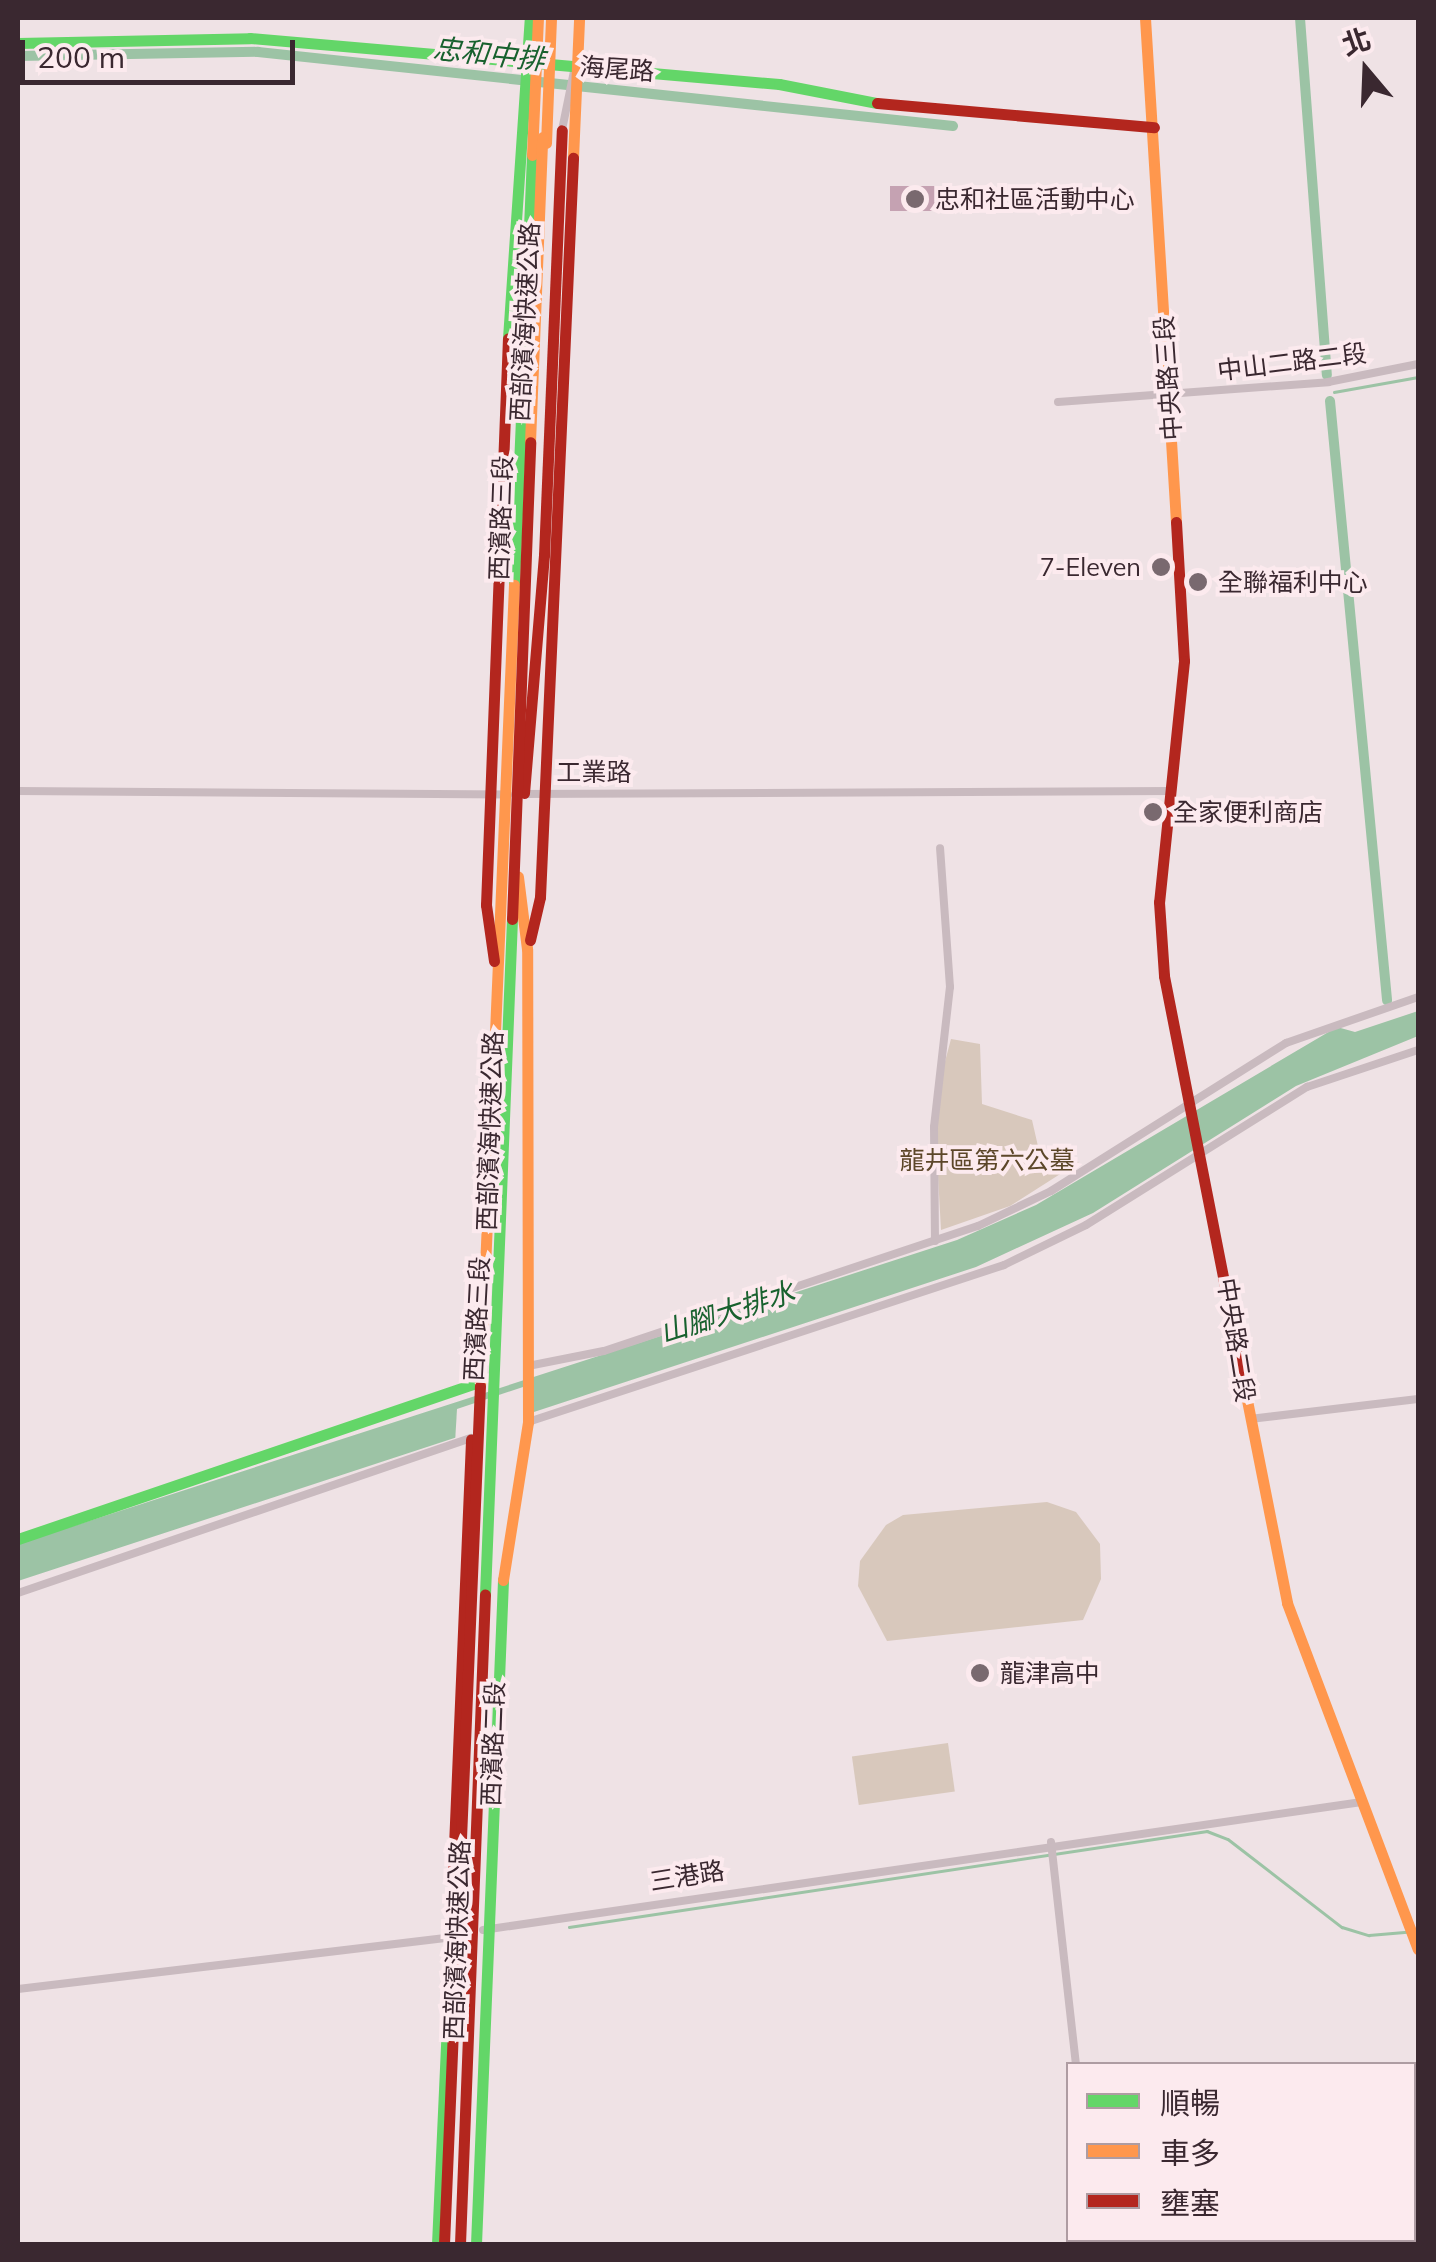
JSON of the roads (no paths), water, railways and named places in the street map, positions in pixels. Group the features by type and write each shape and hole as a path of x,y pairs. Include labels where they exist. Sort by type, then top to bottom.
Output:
{"main road":[{"name":"西濱路三段","path":"494,960 486,905 516,165 527,100 530,18"},
{"name":"西部濱海快速公路","path":"440,2244 538,18"},
{"name":"西濱路三段","path":"472,1438 494,960 514,847 518,796 549,18"},
{"name":"西部濱海快速公路","path":"460,2244 549,18"},
{"name":"西濱路三段","path":"528,949 540,896 541,792 578,18"},
{"name":"中央路三段","path":"1145,18 1184,661 1178,739"},
{"name":"海尾路","path":"18,43 250,38 528,69 550,68 575,74 778,84 895,106 1154,127"},
{"path":"507,717 501,672 527,100"},
{"path":"518,796 543,573 562,130"},
{"name":"中央路二段","path":"1178,739 1160,918 1250,1419 1287,1603 1362,1802 1414,1921 1418,1950"},
{"name":"西濱路三段","path":"514,847 528,949 528,1366"},
{"name":"西濱路二段","path":"476,2244 496,1628 528,1422 528,1366"},
{"path":"18,1540 474,1384"},
{"name":"西濱路二段","path":"440,2244 472,1438"}],"street":[{"path":"562,130 572,95"},
{"path":"527,100 543,190"},
{"name":"中山二路二段","path":"1058,402 1169,397 1418,364"},
{"name":"工業路","path":"18,792 491,792 518,796 541,792 1171,792"},
{"path":"936,1240 934,1127 950,987 940,848"},
{"path":"528,1366 604,1351 936,1240 1052,1191 1301,1036 1418,997"},
{"path":"528,1422 1004,1266 1202,1152 1307,1086 1418,1050"},
{"path":"1250,1419 1418,1399"},
{"path":"18,1593 472,1438"},
{"name":"三港路","path":"18,1989 452,1939 488,1928 1052,1842 1362,1802"},
{"path":"1052,1842 1076,2062"}],"waterway":[{"path":"1300,18 1327,375"},
{"name":"忠和中排","path":"18,56 258,52 953,126"},
{"path":"1334,392 1418,377"},
{"path":"1330,401 1387,1000"},
{"path":"569,1927 1207,1831 1228,1839 1342,1927 1369,1935 1407,1932"}],"place":[{"name":"忠和社區活動中心","path":"915,199"},
{"name":"7-Eleven","path":"1161,567"},
{"name":"全聯福利中心","path":"1198,582"},
{"name":"全家便利商店","path":"1153,812"},
{"name":"龍津高中","path":"980,1673"}],"park label":[{"name":"龍井區第六公墓","path":"987,1160"}],"water label":[{"name":"山腳大排水","path":"727,1312"}]}
